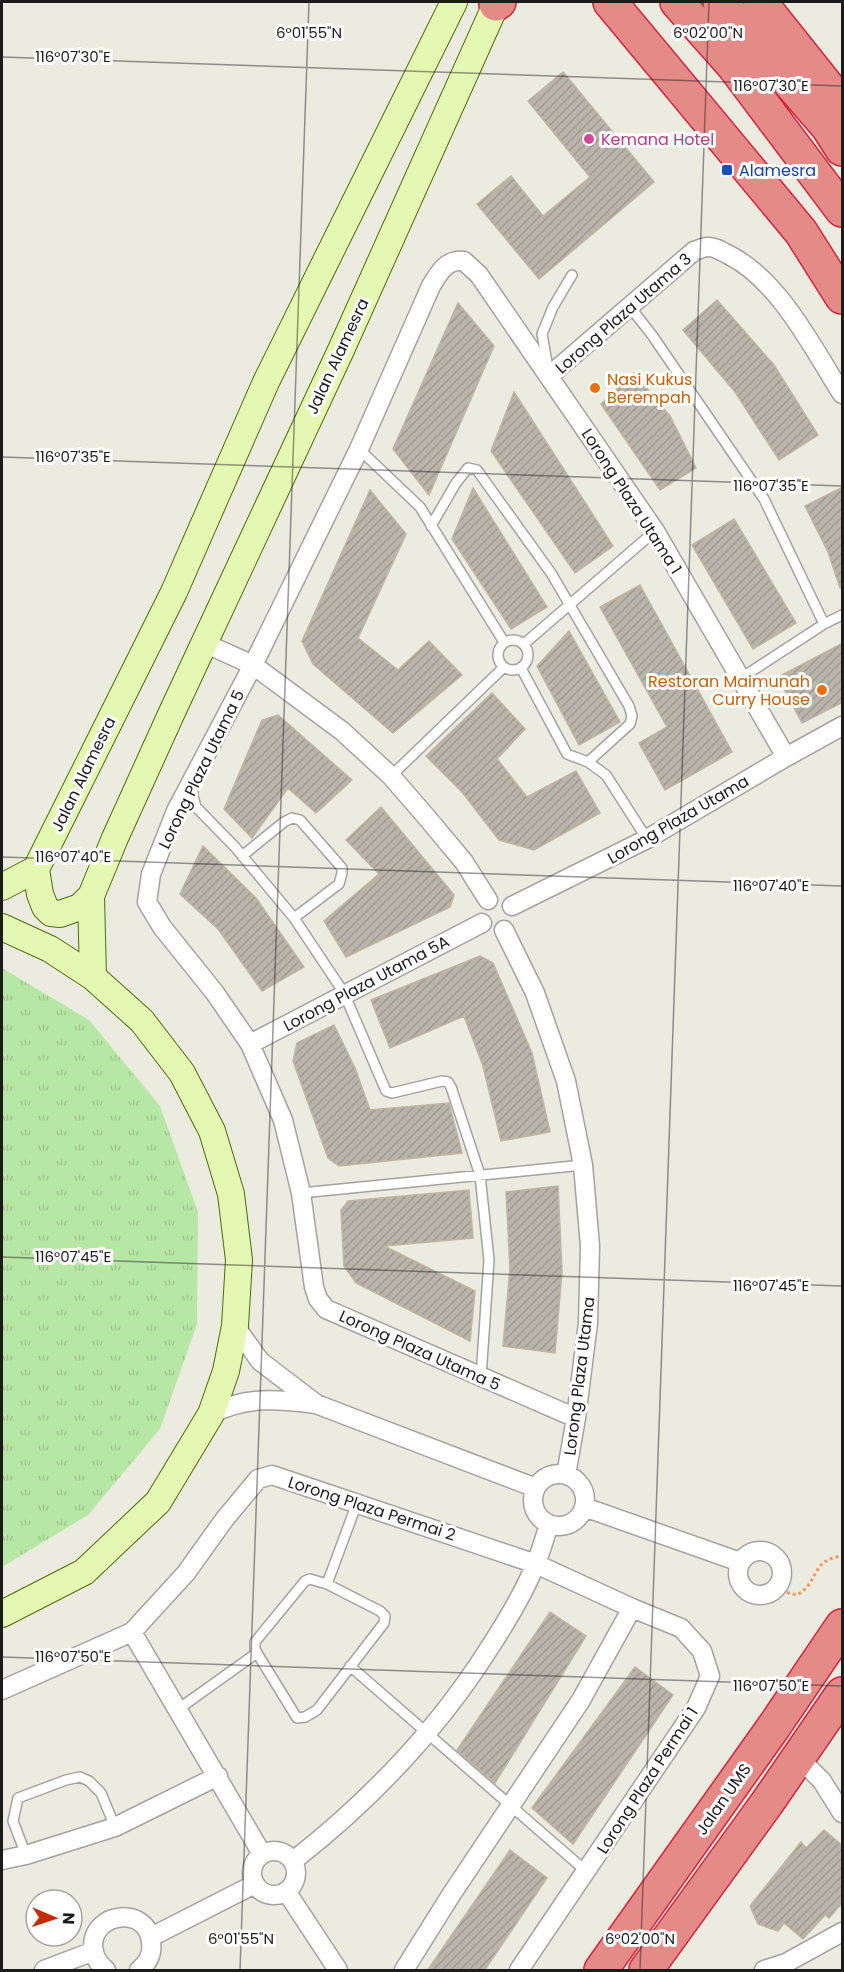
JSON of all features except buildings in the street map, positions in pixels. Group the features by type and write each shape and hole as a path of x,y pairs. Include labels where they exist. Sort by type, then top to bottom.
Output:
{"highway":[{"path":"610,2 801,232 843,297"},
{"path":"676,2 733,65 843,210"},
{"path":"720,2 828,127 843,149"},
{"path":"760,2 843,105"},
{"name":"Jalan UMS","path":"601,1971 843,1626"},
{"path":"646,1971 843,1694"},
{"path":"767,1803 799,1782 843,1719"}],"street":[{"name":"Jalan Alamesra","path":"36,868 174,592 266,382 454,2"},
{"name":"Jalan Alamesra","path":"91,896 115,838 336,360 498,2"},
{"name":"Lorong Plaza Utama 3","path":"549,376 694,251 708,247 743,262 760,276 786,307 843,394"},
{"name":"Lorong Plaza Utama 1","path":"458,261 464,261 479,275 655,531 786,757"},
{"name":"Lorong Plaza Utama 5","path":"458,261 444,267 431,286 359,449 253,665 176,811 151,874 147,902 162,927 214,993 250,1044 283,1120 301,1192 314,1287 318,1299 326,1309 576,1418"},
{"path":"204,643 253,665 342,731 391,776 464,862 488,900"},
{"name":"Lorong Plaza Utama","path":"512,906 647,839 843,726"},
{"path":"2,887 36,868 40,894 45,907 51,912 60,914 80,907 91,896"},
{"path":"91,896 93,977"},
{"path":"504,899 512,906 514,917 504,930 494,932 482,923 480,912 488,900 504,899"},
{"name":"Lorong Plaza Utama 5A","path":"250,1044 482,923"},
{"path":"2,927 50,949 93,977 142,1021 182,1073 212,1131 231,1194 239,1260 235,1326 226,1371 211,1414 158,1502 84,1572 2,1614"},
{"name":"Lorong Plaza Utama","path":"504,930 535,993 566,1081 582,1165 590,1246 588,1323 566,1475"},
{"path":"235,1326 260,1361 316,1404"},
{"path":"211,1414 230,1405 253,1401 286,1400 316,1404 536,1488"},
{"name":"Lorong Plaza Permai 2","path":"2,1690 132,1632 186,1573 224,1520 258,1479 272,1475 536,1564"},
{"path":"566,1475 574,1479 583,1491 584,1507 580,1515 566,1525 549,1524 542,1520 533,1505 536,1488 549,1476 566,1475"},
{"path":"584,1507 740,1562"},
{"path":"293,1861 364,1802 398,1769 428,1734 469,1680 505,1624 536,1564 549,1524"},
{"path":"765,1551 772,1554 781,1565 781,1580 777,1586 765,1594 751,1593 745,1589 738,1576 740,1562 750,1552 765,1551"},
{"name":"Lorong Plaza Permai 1","path":"519,1971 696,1708 710,1676 702,1651 681,1628 536,1564"},
{"path":"404,1971 451,1895 581,1700 632,1608"},
{"path":"132,1632 262,1854"},
{"path":"809,1768 822,1781 843,1813"},
{"path":"2,1860 26,1855 115,1827 218,1776"},
{"path":"268,1851 282,1852 293,1861 296,1867 295,1881 286,1891 273,1895 255,1884 252,1875 253,1865 262,1854 268,1851"},
{"path":"151,1937 255,1884"},
{"path":"286,1891 338,1971"},
{"path":"106,1971 96,1959 94,1951 93,1942 97,1932 111,1919 130,1917 146,1928 151,1937 151,1955 139,1971"},
{"path":"764,1971 786,1964 843,1932"},
{"path":"44,1971 94,1951"}],"lane":[{"path":"549,376 542,334 553,307 572,275"},
{"path":"630,307 652,335 764,499 824,624"},
{"path":"359,449 420,507 504,642"},
{"path":"431,526 456,483 468,468 477,470 551,573 629,706 632,717 630,724 588,762"},
{"path":"524,644 655,531"},
{"path":"741,678 824,624 843,615"},
{"path":"513,639 524,644 529,657 525,666 512,670 504,667 498,657 498,652 504,642 513,639"},
{"path":"391,776 504,667"},
{"path":"521,668 567,754 588,762 606,775 647,839"},
{"path":"193,779 193,796 196,807 242,856 294,918 344,993 386,1091 392,1093 442,1081 448,1082 451,1087 480,1175 489,1260 481,1377"},
{"path":"242,856 292,818 300,820 342,868 339,884 294,918"},
{"path":"301,1192 582,1165"},
{"path":"327,1584 357,1503"},
{"path":"317,1580 327,1584 380,1611 385,1616 384,1623 312,1714 297,1718 257,1653 255,1642 305,1581 317,1580"},
{"path":"177,1710 257,1653"},
{"path":"350,1666 587,1872"},
{"path":"26,1855 13,1821 18,1798 66,1780 80,1778 90,1781 101,1793 115,1827"}],"path":[{"path":"777,1586 785,1592 797,1595 806,1588 821,1563 830,1557 843,1556"}],"green space":[{"path":"2,968 89,1020 160,1106 198,1212 197,1324 160,1429 88,1515 2,1567"}],"place":[{"name":"Kemana Hotel","path":"589,139"},
{"name":"Alamesra","path":"727,170"},
{"name":"Nasi Kukus Berempah","path":"595,388"},
{"name":"Restoran Maimunah Curry House","path":"822,690"}]}
